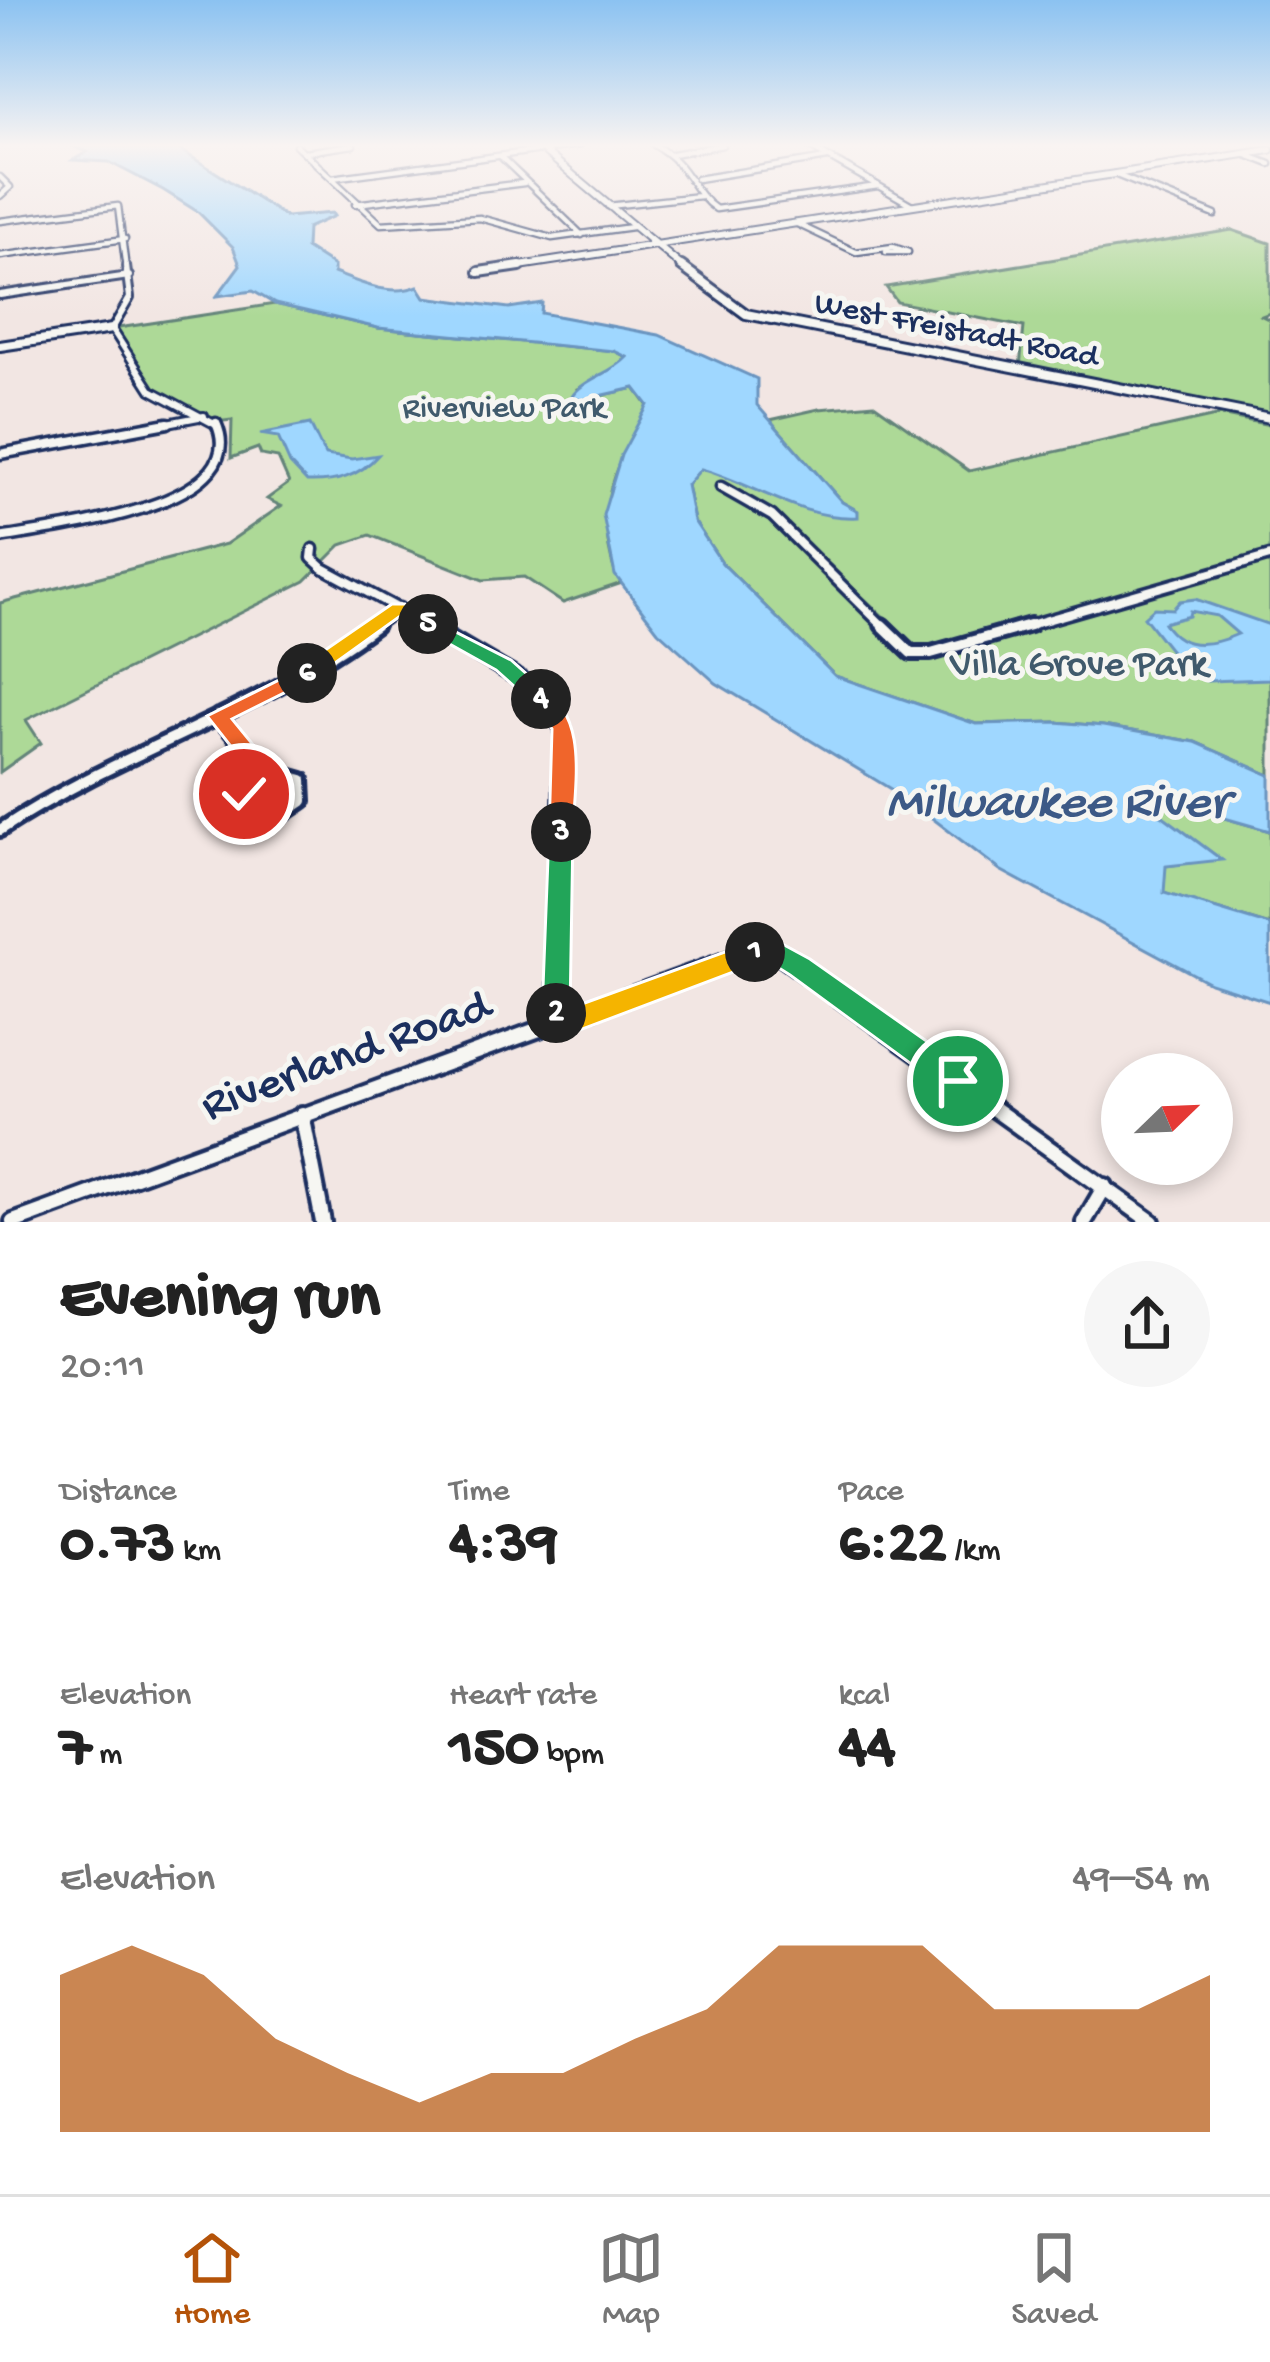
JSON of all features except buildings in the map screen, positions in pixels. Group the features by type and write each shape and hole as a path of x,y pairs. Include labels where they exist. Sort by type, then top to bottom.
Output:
{"street":[{"path":"352,202 382,224 471,217 536,237 632,227"},
{"path":"355,205 378,202"},
{"path":"545,202 582,235"},
{"name":"West Freistadt Road","path":"603,202 725,301 765,320 1270,418"},
{"path":"608,206 645,202"},
{"path":"706,202 726,210 776,202"},
{"path":"907,202 912,205"},
{"path":"479,272 931,202"},
{"path":"1183,202 1215,215"},
{"path":"0,221 118,206 129,276 129,306 112,328 0,346"},
{"path":"795,223 848,253 886,252"},
{"path":"0,256 124,239"},
{"path":"0,295 129,276"},
{"path":"0,538 128,512 190,487 213,468 221,433 204,416 151,390 112,328"},
{"path":"0,454 204,416"},
{"path":"721,487 772,516 911,653 931,653 1270,556"},
{"path":"313,549 312,557 321,566 503,665 532,686 563,728 556,1026"},
{"path":"0,830 83,776 311,671 398,608"},
{"path":"218,716 267,776"},
{"path":"287,773 302,780 303,801 278,818 250,814 244,794 267,776 287,773"},
{"name":"Riverland Road","path":"13,1222 748,952 775,952 1106,1186"},
{"path":"302,1114 323,1222"},
{"path":"1084,1222 1106,1186 1152,1222"}],"green space":[{"path":"1232,230 1270,243 1270,313 1262,316 1270,320 1270,418 1020,367 1024,327 897,302 886,287"},
{"name":"Riverview Park","path":"275,304 378,328 615,351 628,358 577,389 582,400 635,388 648,406 615,474 607,508 609,548 622,583 563,603 524,577 483,580 370,535 341,545 305,581 26,720 41,743 0,772 0,603 226,544 281,506 267,499 289,483 278,458 261,455 258,448 231,458 232,420 216,422 151,390 112,329"},
{"name":"Villa Grove Park","path":"874,404 969,471 1220,415 1270,425 1270,551 935,647 915,646 772,512 912,653 931,653 1270,556 1270,775 1195,742 1056,722 976,724 835,676 722,563 694,521 687,485 700,468 745,481 764,493 858,511 842,502 770,420"},
{"path":"1140,800 1186,807 1270,831 1270,925 1163,893 1165,866 1220,859"}],"water":[{"name":"Milwaukee River","path":"182,202 263,202 286,217 332,213 334,216 307,228 306,248 334,266 334,273 386,289 418,286 425,297 509,308 542,303 541,313 659,335 757,379 757,405 842,502 858,511 858,517 817,513 701,469 687,485 694,521 722,563 835,676 976,724 1056,722 1195,742 1270,775 1270,831 1186,807 1143,801 1222,860 1166,866 1164,893 1270,925 1270,1002 1210,983 1000,870 907,799 716,683 658,631 615,575 603,515 621,455 648,405 635,388 582,400 571,398 627,357 614,351 378,328 275,304 253,291 217,296 240,265 233,247"},
{"path":"310,424 325,455 352,459 378,455 346,477 307,482 290,464 278,437 260,434"},
{"path":"1195,599 1270,625 1270,679 1207,681 1189,674 1144,617 1154,608 1173,609 1180,601","holes":["1190,611 1217,616 1238,634 1197,644 1179,638 1164,623 1189,616"]}],"route":[{"path":"244,794 267,776 218,716 311,671 398,608 532,686 563,728 556,1026 748,952 775,952 958,1081"}]}
